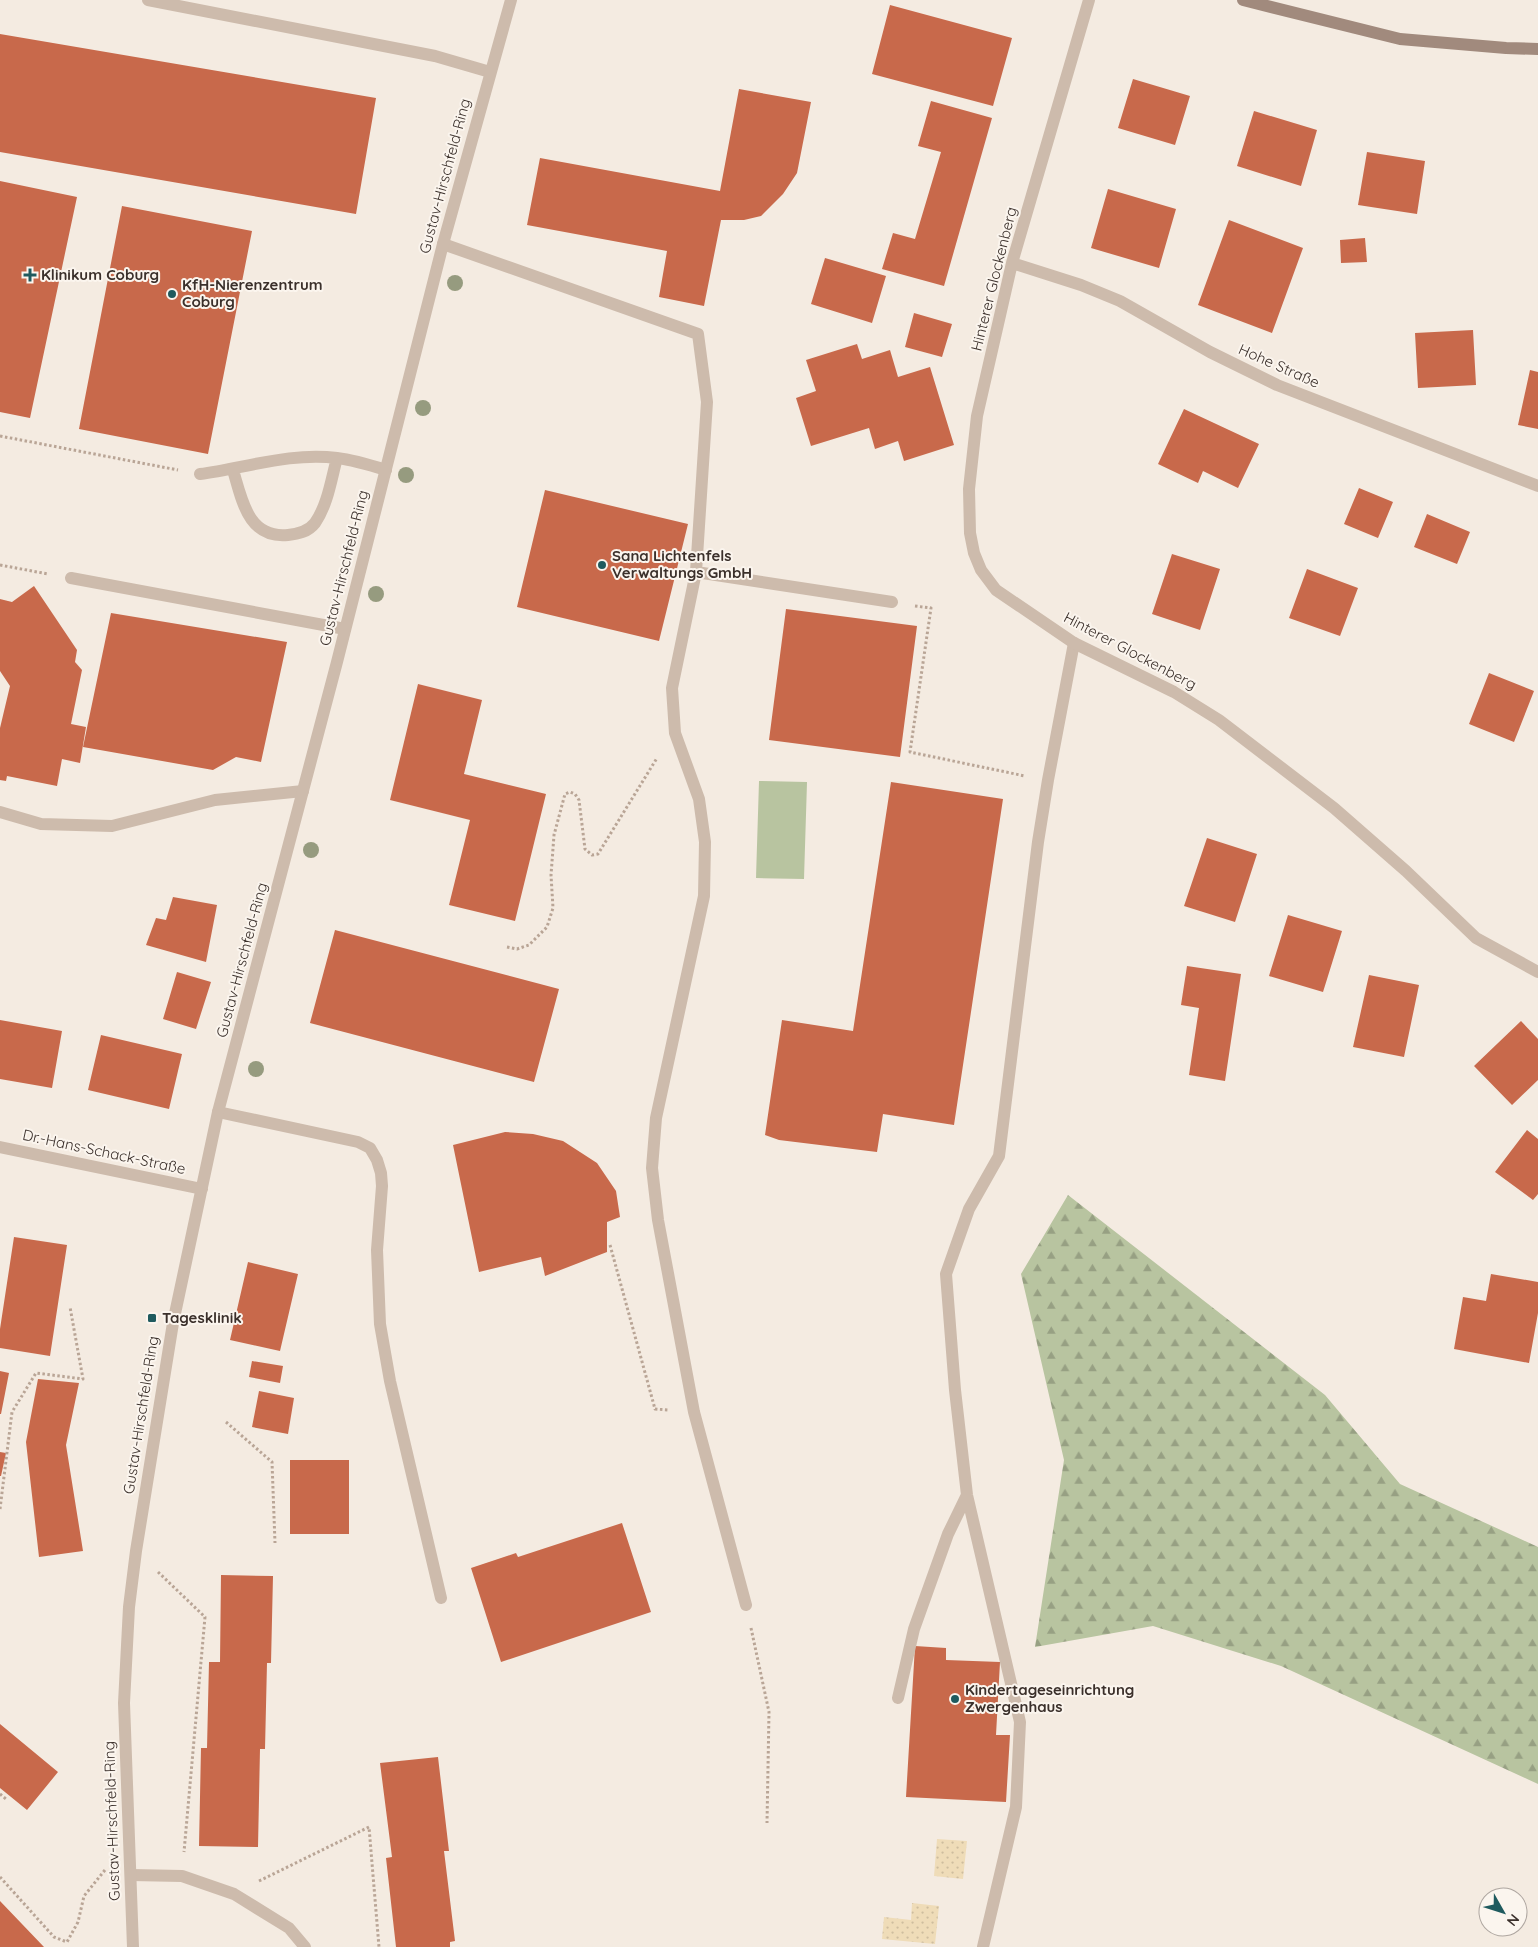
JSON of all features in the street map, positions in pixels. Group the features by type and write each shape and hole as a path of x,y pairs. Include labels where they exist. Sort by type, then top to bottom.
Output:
{"street":[{"path":"148,0 435,56 490,72"},
{"name":"Gustav-Hirschfeld-Ring","path":"133,1947 132,1875 124,1703 129,1607 165,1365 218,1112 433,291 443,244 511,0"},
{"name":"Hinterer Glockenberg","path":"1089,0 1012,263 977,416 969,489 970,533 974,553 981,570 996,590 1074,643 1174,692 1220,720 1334,808 1406,871 1476,938 1538,972"},
{"path":"1242,0 1400,39 1538,49"},
{"path":"443,244 698,334 707,402 696,572 672,688 675,733 699,799 704,842 704,896 656,1118 652,1168 658,1220 694,1412 746,1605"},
{"name":"Hohe Straße","path":"1012,263 1081,285 1120,301 1210,352 1277,385 1538,486"},
{"path":"200,474 234,470 263,462 313,457 337,458 386,470"},
{"path":"234,470 244,510 261,530 275,536 301,534 313,525 323,509 337,458"},
{"path":"696,572 892,602"},
{"path":"71,578 345,629"},
{"path":"983,1947 1016,1807 1020,1722 967,1495 955,1390 946,1274 969,1209 999,1156 1038,842 1074,643"},
{"path":"0,812 41,824 112,826 215,800 303,791"},
{"path":"218,1112 358,1142 370,1148 377,1160 382,1186 377,1250 380,1324 390,1381 441,1598"},
{"name":"Dr.-Hans-Schack-Straße","path":"0,1147 202,1189"},
{"path":"898,1698 914,1629 948,1534 967,1495"},
{"path":"132,1875 182,1876 234,1894 288,1928 305,1947"}],"path":[{"path":"0,436 200,474"},
{"path":"0,565 71,578"},
{"path":"892,602 931,608 910,752 1048,780"},
{"path":"507,947 517,949 529,945 547,927 553,908 551,875 554,836 565,794 570,792 575,794 579,800 585,849 592,854 598,854 656,758 675,733"},
{"path":"610,1246 655,1410 694,1412"},
{"path":"0,1509 12,1412 36,1373 83,1379 70,1307"},
{"path":"226,1422 272,1462 275,1543"},
{"path":"136,1551 205,1617 182,1876"},
{"path":"746,1605 769,1712 766,1823"},
{"path":"0,1794 6,1799"},
{"path":"234,1894 370,1828 379,1947"},
{"path":"0,1877 54,1937 67,1942 78,1922 84,1896 111,1864"}],"green space":[{"path":"759,781 807,782 804,879 756,878"},
{"path":"1068,1195 1325,1395 1400,1484 1538,1547 1538,1784 1281,1666 1153,1626 1035,1647 1064,1460 1021,1274"}],"sand":[{"path":"937,1839 967,1841 963,1879 934,1876"},
{"path":"912,1903 939,1906 935,1944 882,1939 884,1917 911,1920"}],"building":[{"path":"890,5 1012,38 993,106 872,74"},
{"path":"0,34 376,98 356,214 0,152"},
{"path":"1133,79 1190,96 1175,145 1118,128"},
{"path":"739,89 811,102 797,173 783,194 761,216 744,220 721,220 704,306 659,297 667,251 527,225 540,158 720,191"},
{"path":"931,101 992,118 944,286 882,269 893,233 915,239 941,152 918,146"},
{"path":"1254,111 1317,130 1301,186 1237,166"},
{"path":"1367,152 1425,161 1417,214 1358,205"},
{"name":"Klinikum Coburg","path":"0,181 77,197 30,418 0,412"},
{"path":"1108,189 1176,209 1159,268 1091,248"},
{"name":"KfH-Nierenzentrum Coburg","path":"122,206 252,231 208,454 79,429"},
{"path":"1229,220 1303,248 1272,333 1198,305"},
{"path":"1365,238 1367,262 1341,263 1340,240"},
{"path":"825,258 886,276 872,323 811,304"},
{"path":"914,313 952,324 942,357 905,347"},
{"path":"1473,330 1476,385 1418,388 1415,333"},
{"path":"857,344 862,359 890,350 898,377 930,367 954,445 904,461 898,441 875,449 869,428 811,446 796,398 816,391 806,360"},
{"path":"1530,370 1538,372 1538,429 1518,425"},
{"path":"1184,409 1259,444 1238,488 1203,471 1198,483 1158,464"},
{"path":"1359,488 1393,502 1378,538 1344,524"},
{"name":"Sana Lichtenfels Verwaltungs GmbH","path":"545,490 688,524 659,641 517,607"},
{"path":"1427,514 1470,532 1457,564 1414,547"},
{"path":"1172,554 1220,569 1200,630 1152,614"},
{"path":"1307,569 1358,588 1340,636 1289,618"},
{"path":"34,586 77,650 75,662 82,670 71,724 86,727 80,763 62,759 57,786 7,776 6,781 0,780 0,728 10,686 0,671 0,599 12,602"},
{"path":"786,609 917,626 900,757 769,740"},
{"path":"111,613 287,642 261,762 236,757 213,770 83,747"},
{"path":"1489,673 1534,691 1514,742 1469,724"},
{"path":"418,684 482,700 464,774 546,794 515,921 449,905 470,820 390,800"},
{"path":"891,782 1003,799 954,1125 883,1114 877,1152 779,1140 765,1135 782,1020 853,1031"},
{"path":"1207,838 1257,854 1235,922 1184,906"},
{"path":"173,897 217,905 206,962 146,945 156,918 166,920"},
{"path":"1288,915 1342,931 1323,992 1269,976"},
{"path":"335,930 559,989 534,1082 310,1023"},
{"path":"1187,966 1241,974 1225,1081 1189,1075 1199,1008 1181,1005"},
{"path":"177,972 211,982 196,1029 163,1019"},
{"path":"1369,975 1419,985 1404,1057 1353,1047"},
{"path":"0,1020 62,1031 52,1088 0,1079"},
{"path":"1521,1021 1538,1039 1538,1080 1512,1105 1474,1066"},
{"path":"101,1035 182,1054 169,1109 88,1090"},
{"path":"1527,1130 1538,1139 1538,1194 1533,1200 1495,1172"},
{"path":"505,1132 533,1134 563,1141 597,1163 616,1191 620,1217 607,1222 607,1252 545,1276 541,1257 479,1272 453,1145"},
{"path":"14,1237 67,1245 50,1356 0,1348 0,1329"},
{"path":"248,1262 298,1274 280,1351 230,1340"},
{"path":"1491,1274 1538,1282 1538,1313 1529,1363 1454,1349 1463,1297 1486,1301"},
{"path":"252,1361 283,1366 280,1383 249,1377"},
{"path":"0,1371 9,1373 1,1414 0,1414"},
{"path":"38,1379 79,1383 66,1445 83,1551 39,1557 26,1442"},
{"path":"259,1391 294,1398 288,1434 252,1427"},
{"path":"0,1452 6,1453 1,1476 0,1476"},
{"path":"290,1460 349,1460 349,1534 290,1534"},
{"path":"622,1523 651,1612 501,1662 471,1568 516,1553 518,1557"},
{"path":"221,1575 273,1576 271,1663 267,1663 265,1749 260,1749 258,1847 199,1846 201,1748 207,1748 209,1662 220,1662"},
{"name":"Kindertageseinrichtung Zwergenhaus","path":"915,1646 946,1648 946,1660 1000,1662 996,1735 1010,1735 1006,1802 906,1797"},
{"path":"0,1724 58,1772 27,1810 0,1788"},
{"path":"438,1757 449,1851 444,1851 455,1941 450,1942 450,1947 396,1947 386,1858 392,1857 380,1763"},
{"path":"0,1901 44,1947 0,1947"}],"place":[{"name":"Klinikum Coburg","path":"30,275"},
{"name":"KfH-Nierenzentrum Coburg","path":"172,294"},
{"name":"Sana Lichtenfels Verwaltungs GmbH","path":"602,565"},
{"name":"Tagesklinik","path":"152,1318"},
{"name":"Kindertageseinrichtung Zwergenhaus","path":"955,1699"}]}
